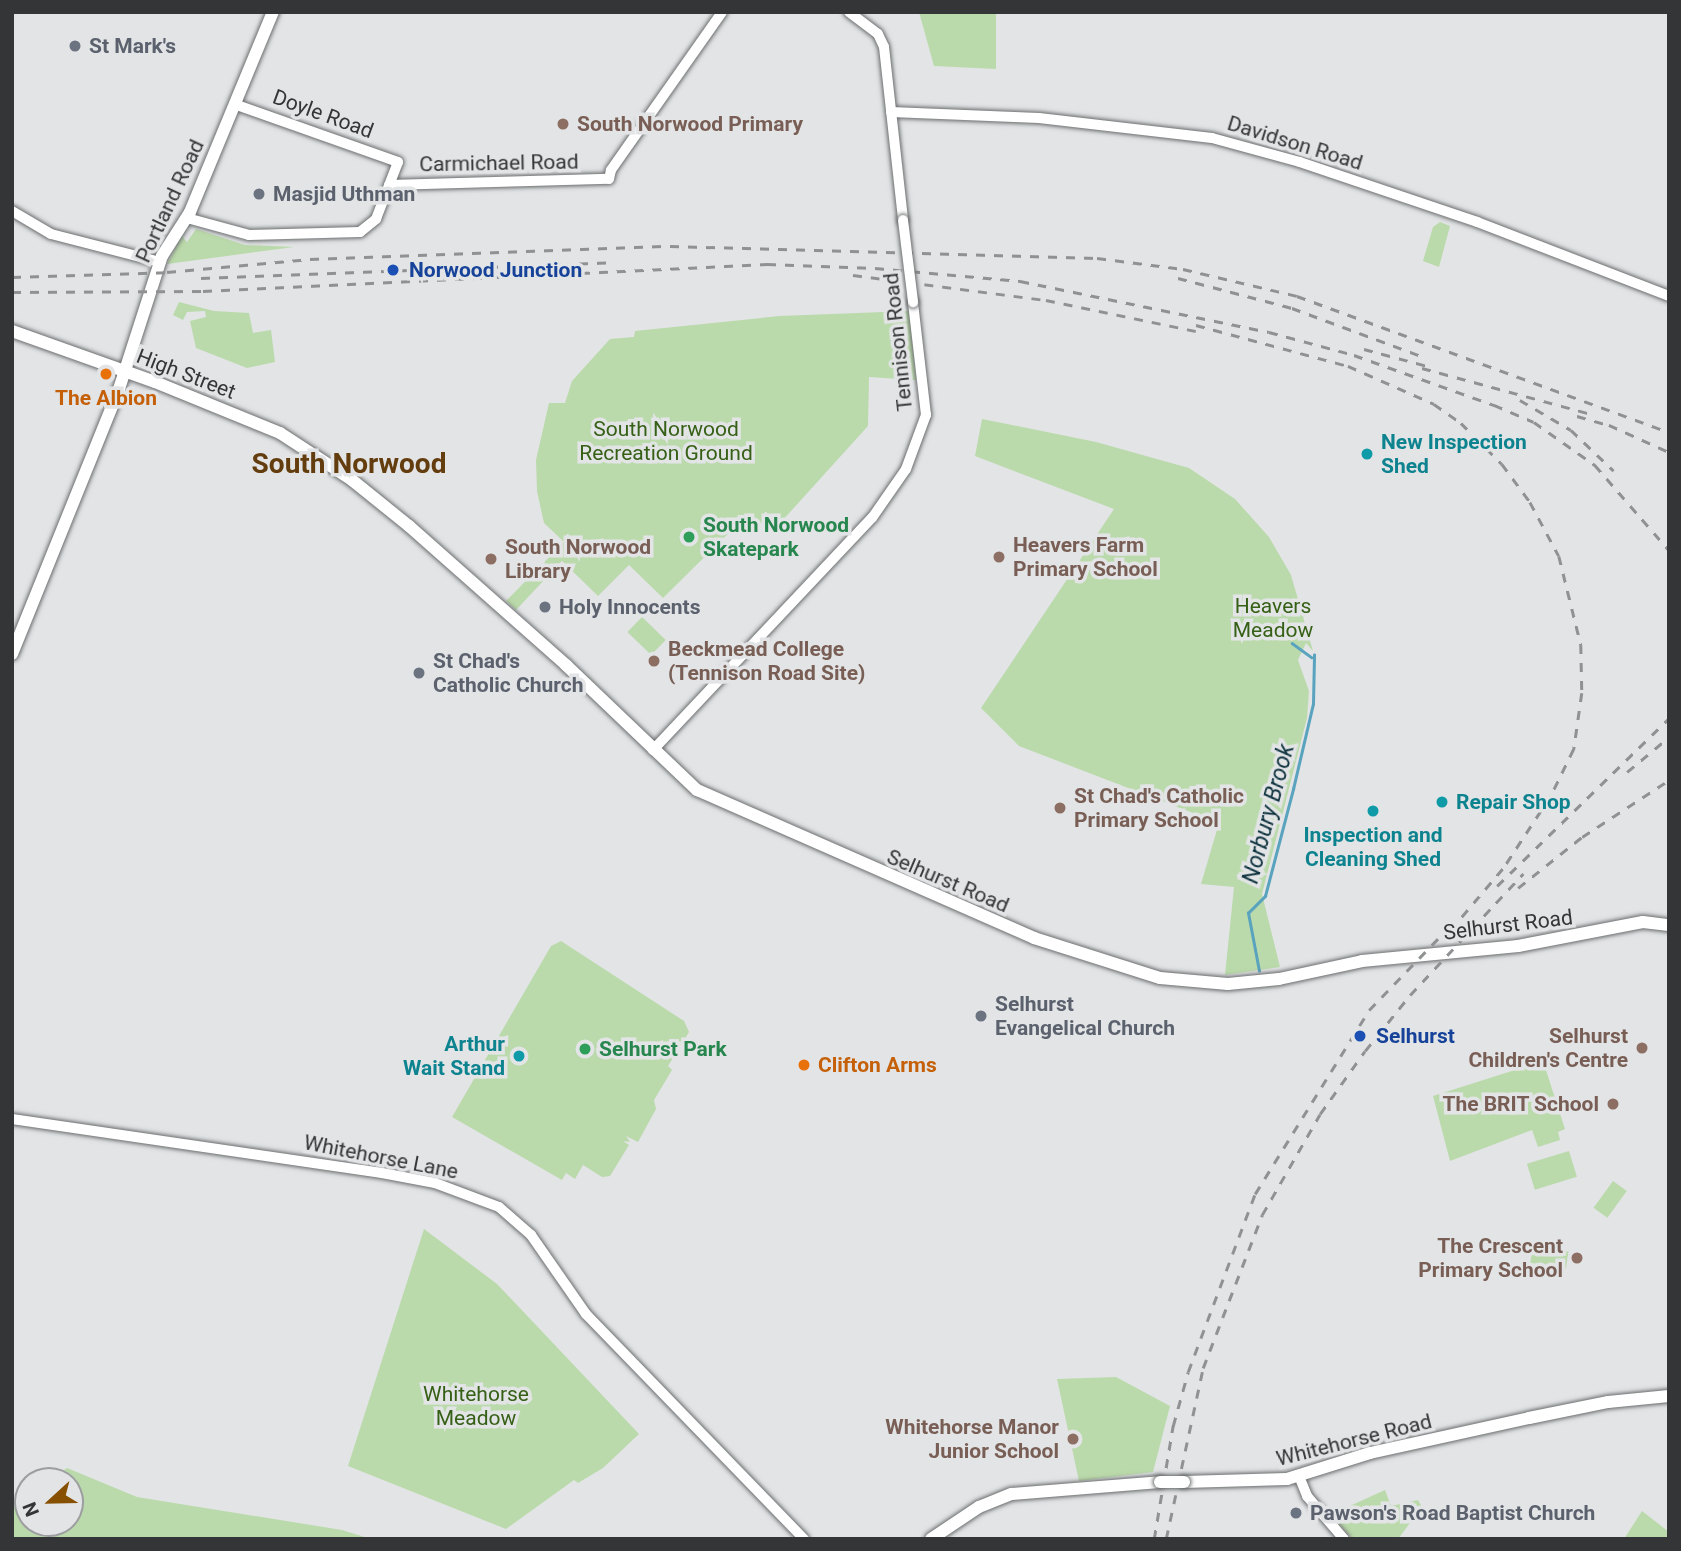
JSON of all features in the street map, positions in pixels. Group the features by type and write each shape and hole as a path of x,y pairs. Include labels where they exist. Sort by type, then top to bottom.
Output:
{"main road":[{"name":"Portland Road","path":"12,654 126,371 159,262 187,218 273,12"},
{"name":"High Street","path":"12,331 126,371 280,433 337,470"},
{"name":"Selhurst Road","path":"337,470 461,571 653,750 710,799 985,920 1178,981 1263,981 1362,961 1497,949 1643,922 1669,925"},
{"name":"Whitehorse Road","path":"931,1539 979,1507 1012,1494 1160,1482 1299,1476 1370,1453 1547,1414 1669,1396"}],"street":[{"name":"Carmichael Road","path":"389,185 609,179 611,170 722,12"},
{"name":"Tennison Road","path":"653,750 872,519 906,469 926,415 881,39 849,12"},
{"name":"Doyle Road","path":"234,104 398,162 389,185"},
{"name":"Davidson Road","path":"891,112 1052,119 1212,138 1300,162 1477,222 1669,296"},
{"path":"187,218 245,235 360,232 375,222 389,185"},
{"path":"12,211 51,234 159,262"},
{"name":"Whitehorse Lane","path":"12,1119 382,1173 435,1183 499,1207 531,1235 596,1325 804,1539"},
{"path":"1299,1476 1312,1503 1343,1539"}],"green space":[{"path":"919,12 996,12 996,69 934,66"},
{"path":"1440,222 1450,226 1439,267 1423,261 1433,227"},
{"path":"196,229 245,245 294,247 167,264 182,236 187,242"},
{"path":"179,302 214,311 249,313 253,333 271,330 275,362 247,368 196,348 190,321 206,317 205,311 187,312 183,320 173,315"},
{"name":"South Norwood Recreation Ground","path":"909,311 916,380 869,377 868,426 772,532 749,513 663,598 629,565 598,596 562,561 516,610 506,601 564,542 544,523 537,491 536,460 549,403 565,403 572,381 610,339 634,337 635,331 780,316"},
{"name":"Heavers Meadow","path":"982,419 1096,442 1189,468 1235,499 1269,537 1291,575 1313,651 1306,643 1298,660 1309,691 1307,718 1262,894 1280,967 1225,975 1234,887 1201,884 1219,823 1019,746 981,708 1114,509 975,456"},
{"path":"642,617 666,640 651,655 627,632"},
{"name":"Selhurst Park","path":"561,941 684,1021 689,1032 668,1066 672,1070 654,1100 656,1109 638,1142 626,1136 630,1142 623,1141 629,1145 610,1176 602,1177 583,1165 575,1179 566,1173 562,1180 452,1117 551,946"},
{"path":"1543,1061 1565,1129 1558,1132 1560,1140 1538,1147 1532,1130 1450,1161 1433,1096"},
{"path":"1569,1151 1577,1177 1535,1190 1527,1164"},
{"path":"1613,1181 1627,1191 1607,1218 1594,1208"},
{"name":"Whitehorse Meadow","path":"424,1229 497,1284 639,1434 603,1468 578,1483 574,1480 506,1529 348,1466"},
{"path":"1533,1246 1569,1252 1566,1268 1530,1263"},
{"path":"1116,1377 1170,1406 1153,1472 1079,1481 1057,1379"},
{"path":"84,1475 137,1497 342,1530 371,1539 12,1539 14,1506 14,1537 84,1537"},
{"path":"1385,1490 1391,1506 1418,1500 1422,1507 1398,1539 1353,1539 1330,1515"},
{"path":"1642,1511 1669,1532 1669,1539 1624,1539"}],"waterway":[{"name":"Norbury Brook","path":"1292,643 1311,657"},
{"name":"Norbury Brook","path":"1259,971 1248,913 1265,896 1293,789 1313,704 1314,655"}],"railway":[{"path":"12,277 167,272 310,259 670,246 1097,258 1183,269 1297,296 1669,432"},
{"path":"201,278 613,262"},
{"path":"12,292 203,291 767,264 875,268 1020,281 1269,332 1354,355 1494,405 1534,422 1595,465 1669,550"},
{"path":"853,275 1046,300 1205,333"},
{"path":"1178,278 1292,308 1424,357"},
{"path":"1196,325 1348,366 1434,404 1461,423 1502,464 1530,502 1559,556 1581,645 1582,693 1574,749 1551,796 1503,869 1451,930"},
{"path":"1364,349 1431,367"},
{"path":"1422,368 1588,413"},
{"path":"1520,400 1571,430 1614,471"},
{"path":"1577,416 1609,425 1669,452"},
{"path":"1497,886 1669,718"},
{"path":"1627,772 1669,737"},
{"path":"1518,888 1582,837 1669,780"},
{"path":"1166,1539 1203,1368 1262,1215 1320,1114 1365,1051 1410,995 1523,874"},
{"path":"1154,1539 1173,1426 1188,1372 1255,1194 1369,1010 1454,922"}],"place":[{"name":"St Mark's","path":"75,46"},
{"name":"South Norwood Primary","path":"563,124"},
{"name":"Masjid Uthman","path":"259,194"},
{"name":"Norwood Junction","path":"393,270"},
{"name":"The Albion","path":"106,374"},
{"name":"New Inspection Shed","path":"1367,454"},
{"name":"South Norwood Skatepark","path":"689,537"},
{"name":"Heavers Farm Primary School","path":"999,557"},
{"name":"South Norwood Library","path":"491,559"},
{"name":"Holy Innocents","path":"545,607"},
{"name":"Beckmead College (Tennison Road Site)","path":"654,661"},
{"name":"St Chad's Catholic Church","path":"419,673"},
{"name":"Repair Shop","path":"1442,802"},
{"name":"St Chad's Catholic Primary School","path":"1060,808"},
{"name":"Inspection and Cleaning Shed","path":"1373,811"},
{"name":"Selhurst Evangelical Church","path":"981,1016"},
{"name":"Selhurst","path":"1360,1036"},
{"name":"Selhurst Children's Centre","path":"1642,1048"},
{"name":"Selhurst Park","path":"585,1049"},
{"name":"Arthur Wait Stand","path":"519,1056"},
{"name":"Clifton Arms","path":"804,1065"},
{"name":"The BRIT School","path":"1613,1104"},
{"name":"The Crescent Primary School","path":"1577,1258"},
{"name":"Whitehorse Manor Junior School","path":"1073,1439"},
{"name":"Pawson's Road Baptist Church","path":"1296,1513"}],"district":[{"name":"South Norwood","path":"349,464"}]}
